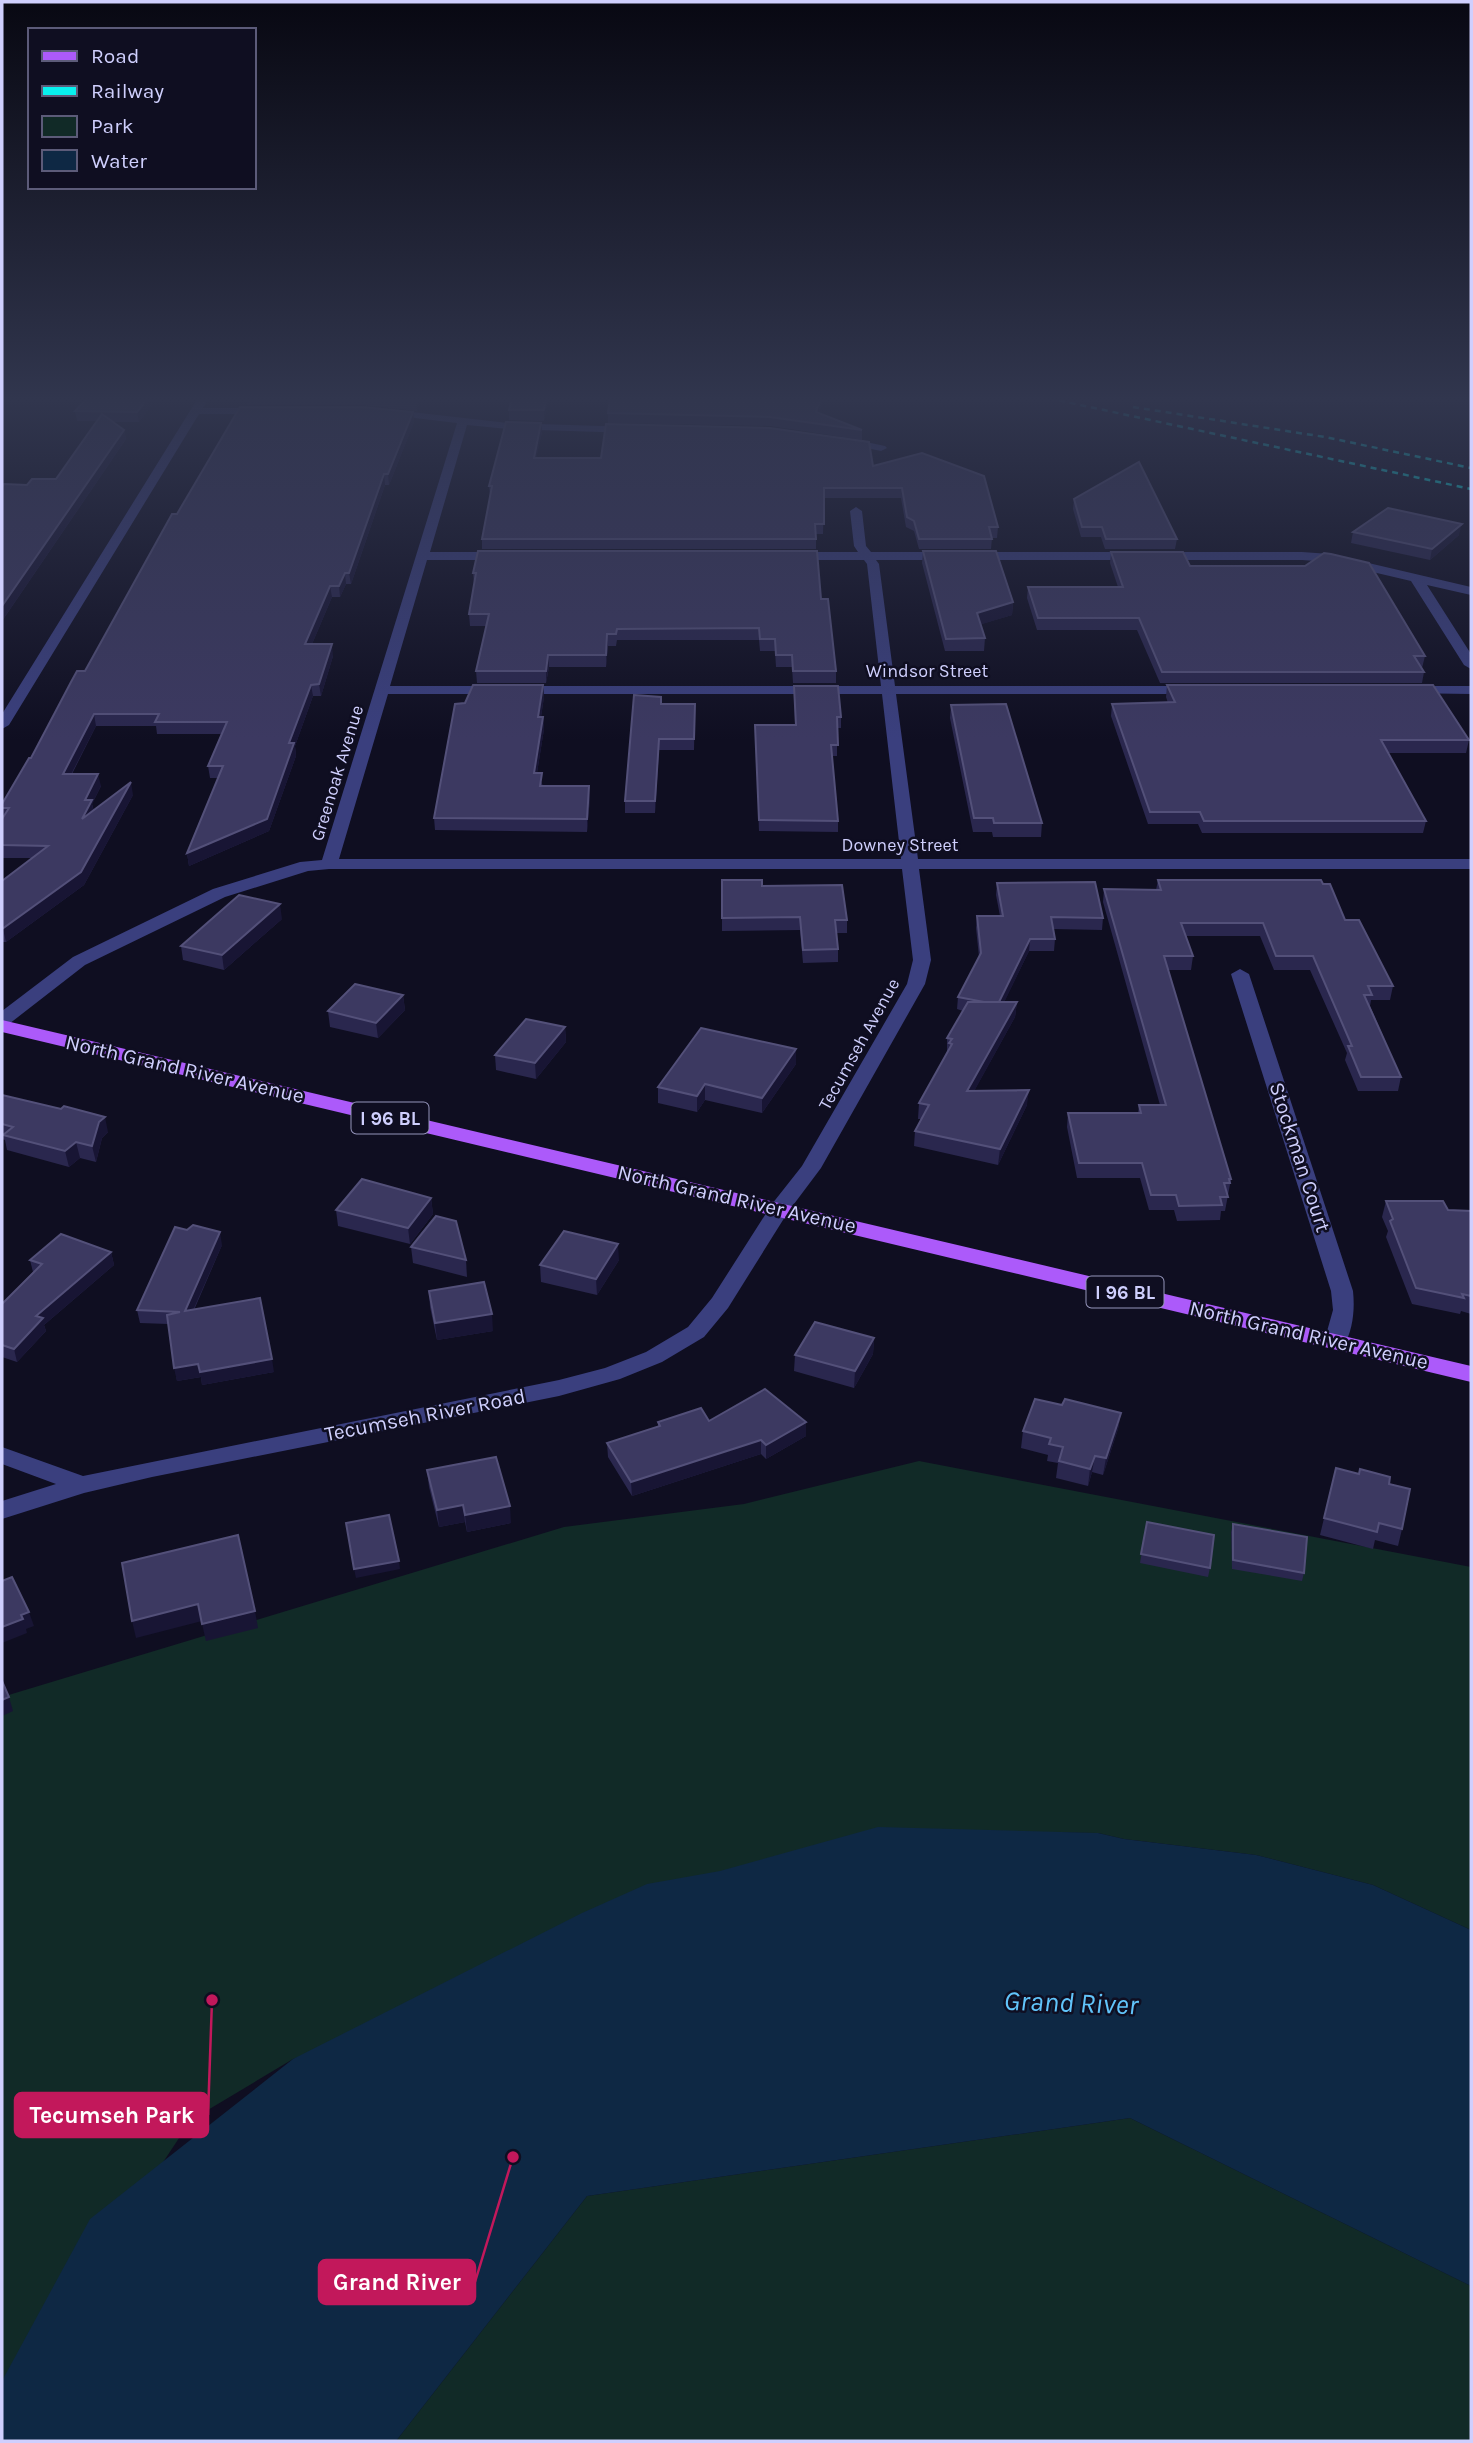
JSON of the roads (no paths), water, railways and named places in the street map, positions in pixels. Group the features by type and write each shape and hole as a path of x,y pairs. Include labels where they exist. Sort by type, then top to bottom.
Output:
{"main road":[{"name":"North Grand River Avenue","path":"2,1026 1471,1374"}],"street":[{"path":"2,725 133,512"},
{"name":"Greenoak Avenue","path":"2,1020 79,961 219,893 281,872 329,864 436,512"},
{"name":"Tecumseh Avenue","path":"779,1209 811,1168 916,984 922,960 873,564 860,546 856,512"},
{"path":"423,556 519,556"},
{"path":"779,556 1302,556 1330,558 1471,592"},
{"path":"1416,578 1471,665"},
{"name":"Windsor Street","path":"383,690 1208,690"},
{"path":"1388,690 1471,690"},
{"name":"Downey Street","path":"329,864 1471,864"},
{"name":"Stockman Court","path":"1240,974 1342,1291 1344,1310 1335,1342"},
{"name":"Tecumseh River Road","path":"2,1510 82,1485 559,1388 612,1374 654,1357 696,1332 720,1303 779,1209"},
{"path":"2,1455 82,1485"}],"water":[{"name":"Grand River","path":"878,1827 1098,1833 1124,1839 1256,1855 1373,1885 1471,1930 1471,2286 1130,2118 587,2196 396,2441 2,2441 2,2381 90,2219 293,2059 582,1913 647,1884 720,1871"}],"place":[{"name":"Tecumseh Park","path":"212,2000"},
{"name":"Grand River","path":"513,2157"}]}
